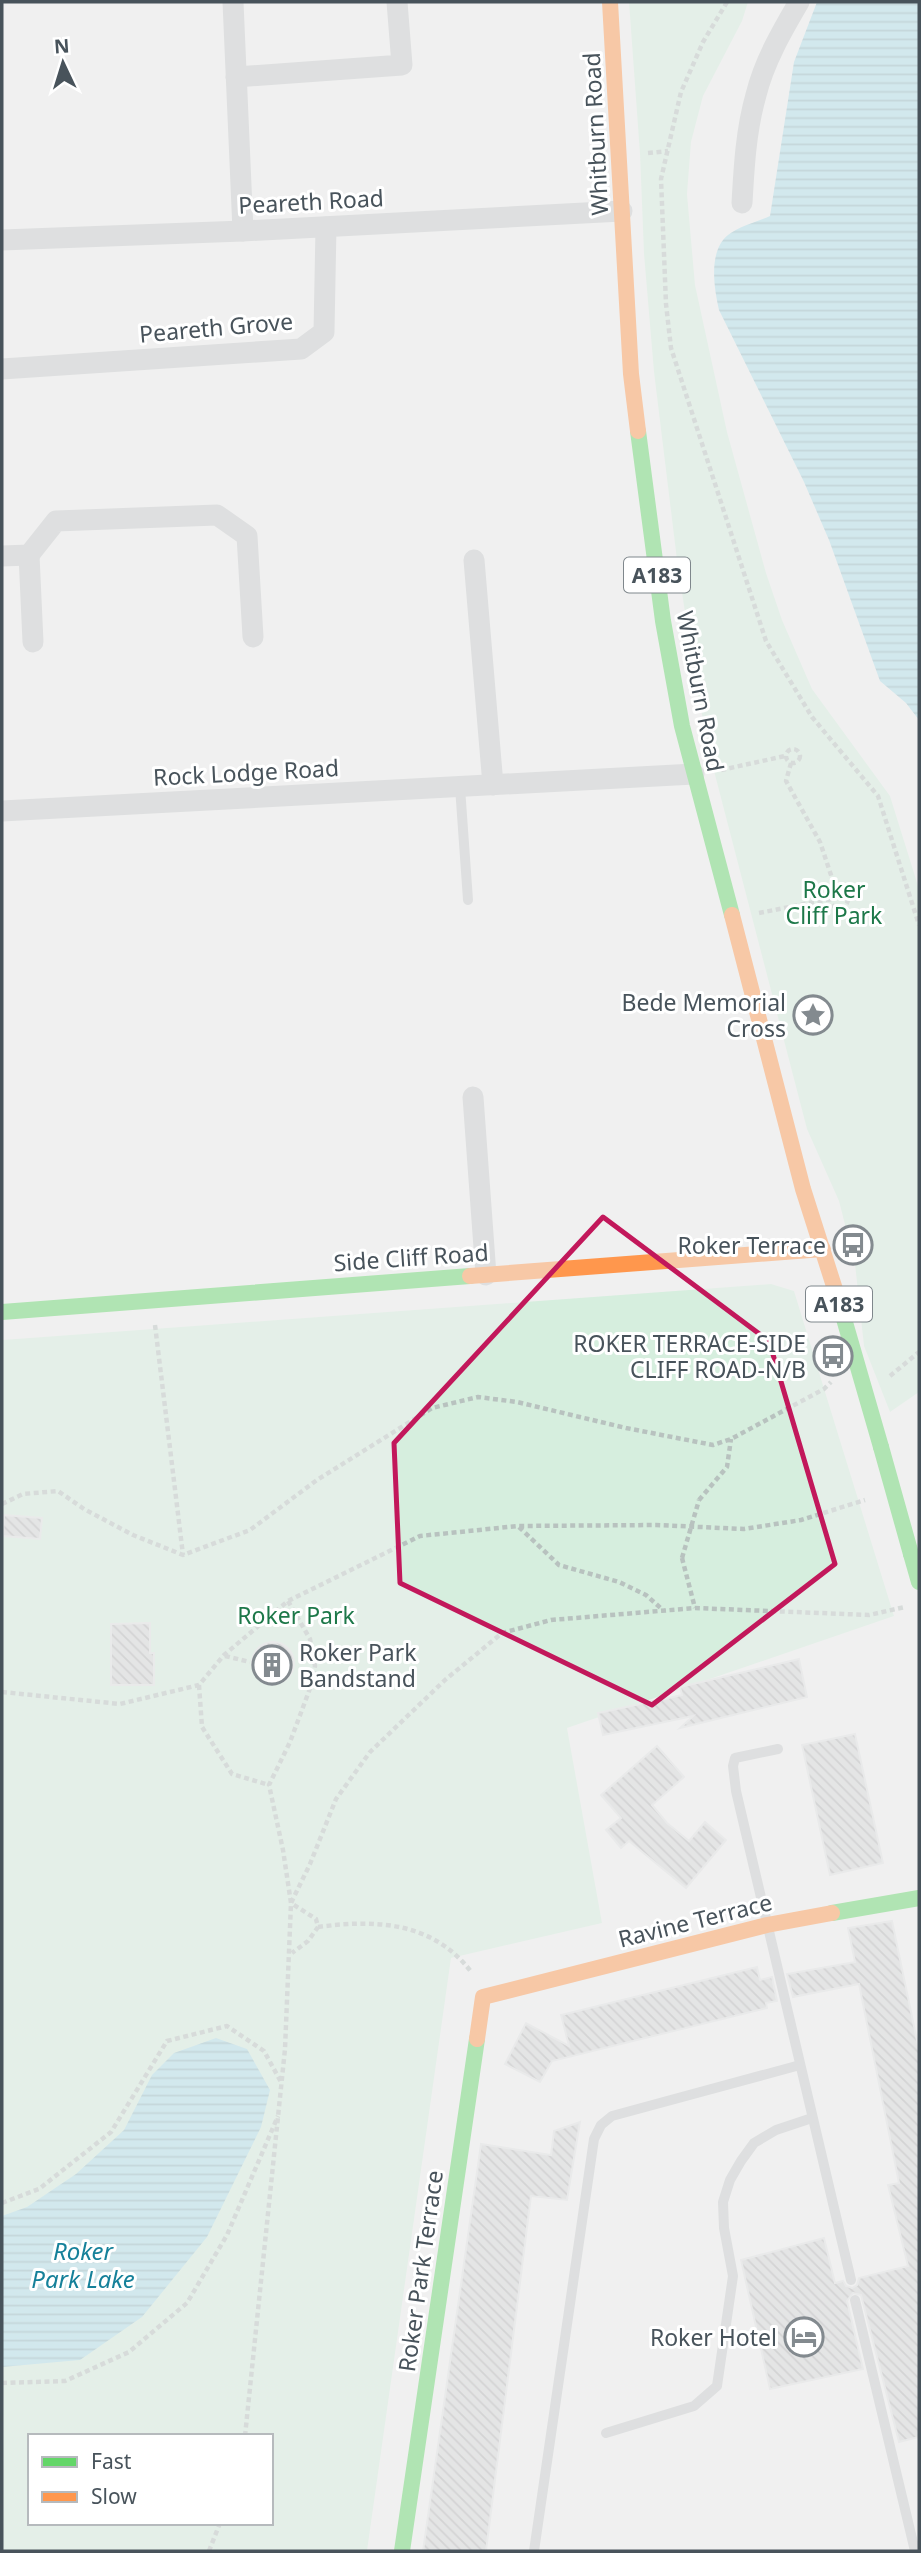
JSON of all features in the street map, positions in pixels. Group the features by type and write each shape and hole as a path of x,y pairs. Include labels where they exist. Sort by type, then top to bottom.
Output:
{"street":[{"path":"233,2 243,231"},
{"path":"236,77 402,65 397,2"},
{"name":"Whitburn Road","path":"610,2 631,374 663,621 682,726 704,772 803,1189 823,1249"},
{"path":"742,203 746,148 756,94 777,39 799,2"},
{"name":"Peareth Road","path":"2,240 243,231 622,211"},
{"name":"Peareth Grove","path":"2,369 301,349 324,332 326,227"},
{"path":"33,642 29,555 56,521 217,515 247,536 254,637"},
{"path":"2,556 29,555"},
{"path":"474,560 493,785"},
{"name":"Rock Lodge Road","path":"2,811 704,772"},
{"path":"473,1097 486,1275"},
{"name":"Side Cliff Road","path":"2,1312 823,1249"},
{"name":"A183","path":"823,1249 919,1582"},
{"name":"Ravine Terrace","path":"483,1997 767,1925 919,1898"},
{"name":"Roker Park Terrace","path":"402,2551 483,1997"}],"lane":[{"path":"460,787 468,900"},
{"path":"778,1749 735,1758 733,1766 736,1791 850,2280"},
{"path":"534,2551 594,2139 601,2125 612,2116 800,2065"},
{"path":"606,2433 694,2406 717,2386 733,2276 724,2228 723,2202 741,2161 754,2143 776,2130 812,2118"},
{"path":"855,2300 915,2551"}],"path":[{"path":"727,2 703,42 681,92 661,179 666,304 671,348 766,641 812,717 878,796 919,925"},
{"path":"640,154 668,151"},
{"path":"704,772 785,756 790,749 797,750 800,758 791,763"},
{"path":"785,756 791,763"},
{"path":"791,763 786,780 820,842 836,890"},
{"path":"830,899 836,890"},
{"path":"830,899 836,907 841,908 848,902 843,891 836,890"},
{"path":"750,915 830,899"},
{"path":"153,1300 183,1555"},
{"path":"880,1371 889,1377 919,1352"},
{"path":"2,1504 23,1493 58,1491 83,1509 132,1535 183,1555 250,1530 317,1480 432,1408 478,1397 517,1402 626,1429 712,1445 731,1439 824,1389 856,1360"},
{"path":"695,1608 682,1558 699,1500 727,1467 731,1439"},
{"path":"2,1692 120,1704 199,1685 224,1655 288,1601 420,1536 519,1526 656,1525 744,1530 801,1520 874,1497"},
{"path":"519,1526 559,1565 619,1582 646,1595 664,1611"},
{"path":"245,2434 280,2112 291,1954 291,1903 269,1785 290,1742 312,1683 315,1665 310,1639 288,1601"},
{"path":"291,1903 336,1799 370,1752 445,1680 502,1633 551,1620 695,1608 869,1615 907,1606"},
{"path":"224,1655 250,1662"},
{"path":"199,1685 202,1727 232,1774 269,1785"},
{"path":"291,1903 316,1919 318,1927"},
{"path":"291,1954 308,1941 318,1927 352,1922 399,1925 443,1943 462,1959 475,1977 483,1997"},
{"path":"2,2203 39,2189 111,2132 167,2041 227,2026 264,2051 282,2084"},
{"path":"2,2384 65,2381 129,2352 187,2303 227,2235 280,2112"},
{"path":"209,2551 219,2525"}],"highlighted area":[{"path":"603,1217 769,1341 835,1564 652,1705 400,1583 394,1443"}],"green space":[{"name":"Roker Cliff Park","path":"629,2 748,2 742,21 703,96 691,142 687,194 695,285 727,432 766,573 782,620 812,689 890,796 919,889 919,1392 890,1412 864,1346 855,1264 839,1201 807,1129 714,771 697,691 677,560 654,372"},
{"name":"Roker Park","path":"771,1284 794,1291 894,1616 567,1728 602,1923 451,1958 367,2551 2,2551 2,1340"}],"water":[{"path":"817,2 919,2 919,720 906,703 880,681 829,540 804,482 719,310 715,291 715,260 722,242 738,229 770,216 794,62"},
{"name":"Roker Park Lake","path":"216,2038 247,2049 270,2090 261,2127 207,2237 142,2317 80,2360 2,2367 2,2216 27,2207 76,2174 124,2130 152,2075 174,2053"}],"building":[{"path":"4,1515 42,1518 40,1539 3,1536"},
{"path":"150,1623 154,1685 111,1685 111,1624"},
{"name":"Roker Park Bandstand","path":"273,1642 288,1648 294,1663 288,1678 273,1684 258,1678 252,1663 258,1648"},
{"path":"799,1659 807,1697 680,1728 693,1716 603,1735 598,1713 682,1695 680,1687"},
{"path":"855,1734 883,1863 830,1875 802,1745"},
{"path":"657,1746 684,1777 652,1805 667,1823 689,1841 705,1822 726,1840 686,1888 629,1841 621,1848 606,1830 621,1818 601,1795"},
{"name":"Roker Hotel","path":"892,1921 919,2050 919,2437 899,2442 861,2295 853,2293 847,2301 863,2369 770,2389 741,2260 824,2238 835,2283 843,2281 846,2286 852,2288 857,2285 859,2278 908,2266 888,2185 899,2183 859,1984 793,1997 787,1974 855,1962 848,1928"},
{"path":"757,1967 760,1980 772,1977 777,2001 766,2003 767,2008 552,2061 540,2082 505,2064 526,2023 569,2046 561,2015"},
{"path":"580,2122 567,2200 531,2196 486,2551 423,2551 481,2144 551,2155 554,2131"}],"traffic: fast":[{"path":"638,431 663,621 682,726 732,915"},
{"path":"2,1312 470,1276"},
{"path":"840,1305 881,1447"},
{"path":"881,1447 911,1554"},
{"path":"911,1554 919,1582"},
{"path":"832,1913 919,1898"},
{"path":"402,2551 477,2039"}],"traffic: slow":[{"path":"610,2 631,374 638,431"},
{"path":"732,915 803,1189 840,1305"},
{"path":"470,1276 823,1249"},
{"path":"477,2039 483,1997 767,1925 832,1913"}],"place":[{"name":"Bede Memorial Cross","path":"813,1015"},
{"name":"Roker Terrace","path":"853,1245"},
{"name":"ROKER TERRACE-SIDE CLIFF ROAD-N/B","path":"833,1356"},
{"name":"Roker Park Bandstand","path":"272,1665"},
{"name":"Roker Hotel","path":"804,2337"}]}
